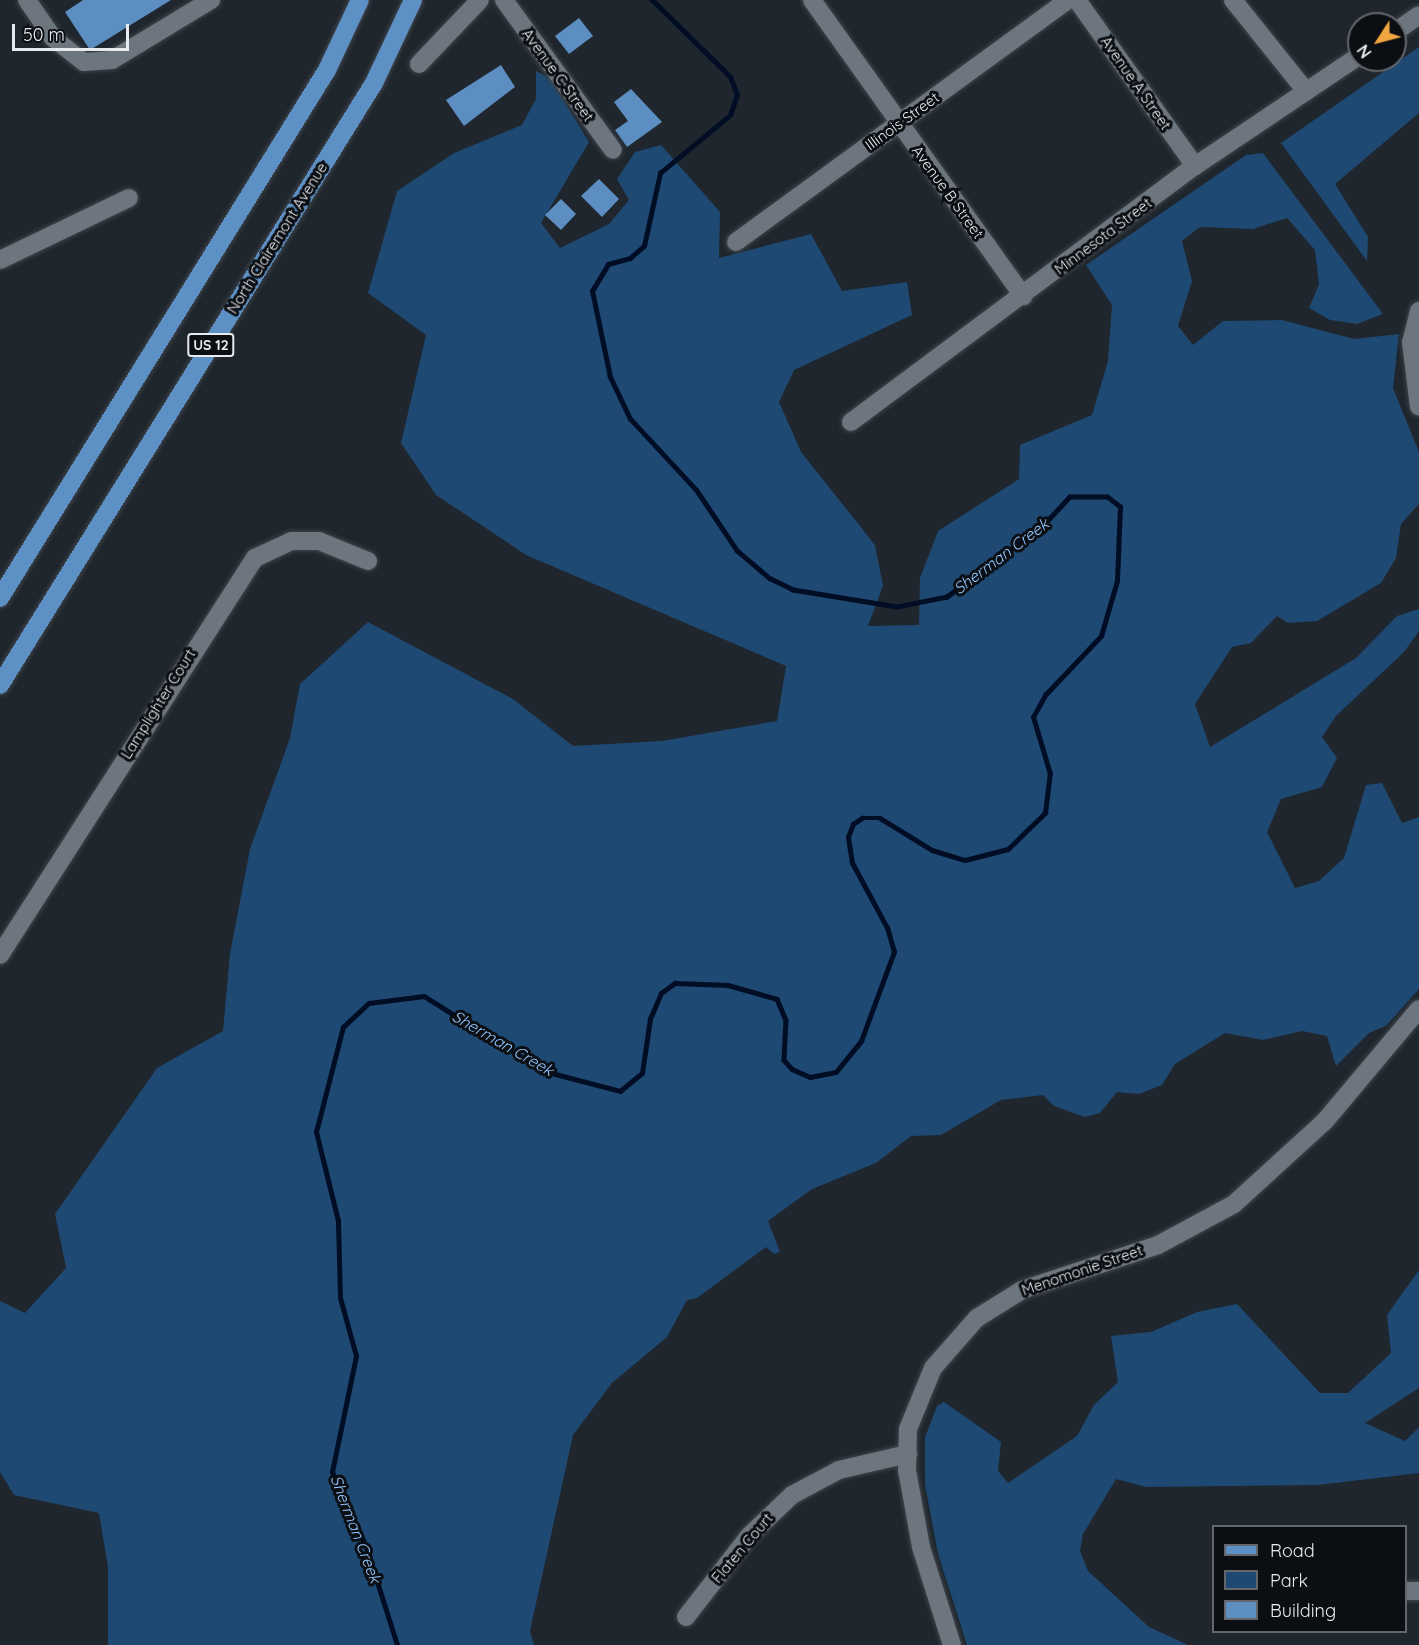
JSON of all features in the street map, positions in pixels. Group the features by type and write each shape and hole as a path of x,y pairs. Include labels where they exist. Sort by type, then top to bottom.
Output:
{"main road":[{"name":"US 12","path":"0,598 327,70 360,0"},
{"name":"North Clairemont Avenue","path":"0,685 374,83 413,0"}],"street":[{"path":"27,0 53,38 84,62 112,60 211,0"},
{"path":"419,64 480,0"},
{"name":"Avenue C Street","path":"504,0 613,150"},
{"name":"Avenue B Street","path":"812,0 898,124 1023,296"},
{"name":"Illinois Street","path":"736,242 1068,0"},
{"name":"Avenue A Street","path":"1077,0 1195,166"},
{"path":"1233,0 1306,91"},
{"name":"Minnesota Street","path":"851,422 1195,166 1347,64"},
{"path":"0,260 129,198"},
{"path":"1419,311 1412,342 1419,407"},
{"name":"Lamplighter Court","path":"0,956 255,558 291,542 320,541 368,561"},
{"name":"Menomonie Street","path":"952,1645 921,1547 908,1454 920,1391 953,1342 977,1318 1022,1290 1158,1245 1234,1204 1325,1121 1419,1009"},
{"name":"Flaten Court","path":"686,1617 749,1536 792,1494 839,1470 908,1454"}],"green space":[{"path":"1419,47 1419,113 1335,184 1368,237 1367,261 1281,143 1383,72 1407,72 1407,55"},
{"path":"536,71 550,78 589,142 541,223 560,248 609,224 629,200 617,179 635,152 661,145 720,212 719,258 811,234 842,291 907,282 912,315 794,370 779,402 801,452 875,545 883,586 868,626 919,625 920,578 938,531 1019,479 1020,445 1092,415 1108,361 1112,305 1086,265 1246,155 1263,153 1383,314 1357,324 1330,320 1309,308 1319,284 1315,250 1287,218 1253,229 1200,227 1182,241 1192,281 1178,326 1193,345 1223,321 1282,320 1354,339 1399,334 1393,388 1419,452 1419,504 1401,524 1396,558 1381,583 1317,621 1288,623 1277,616 1251,643 1232,647 1195,704 1210,747 1356,658 1397,616 1419,609 1419,631 1404,652 1336,716 1322,737 1337,758 1322,787 1281,799 1267,832 1295,888 1319,881 1344,858 1366,785 1382,783 1402,823 1419,817 1419,989 1386,1026 1369,1033 1336,1066 1327,1036 1302,1031 1263,1040 1225,1033 1175,1064 1162,1085 1139,1094 1117,1092 1100,1113 1085,1117 1054,1106 1043,1095 1001,1100 941,1135 911,1136 876,1163 812,1189 768,1221 780,1252 774,1254 766,1247 697,1298 687,1300 667,1337 612,1383 573,1435 530,1631 534,1645 108,1645 108,1567 99,1513 14,1495 0,1472 0,1301 25,1313 66,1268 55,1214 157,1068 223,1031 230,954 250,849 290,738 300,684 368,622 513,699 573,746 662,741 777,721 786,666 526,555 436,495 401,443 426,335 368,293 397,191 454,153 522,125 536,99"},
{"path":"1419,1270 1419,1388 1365,1423 1405,1441 1419,1427 1419,1473 1318,1485 1146,1487 1116,1479 1083,1534 1080,1551 1088,1571 1149,1627 1188,1645 967,1645 938,1554 925,1485 925,1437 937,1406 944,1402 1001,1442 998,1471 1008,1483 1077,1436 1094,1405 1118,1382 1111,1336 1151,1332 1197,1312 1237,1304 1320,1393 1348,1393 1391,1353 1387,1315"}],"building":[{"path":"83,0 171,0 90,50 65,12"},
{"path":"579,18 593,36 569,54 555,36"},
{"path":"501,65 515,87 464,126 446,100"},
{"path":"631,89 662,122 627,147 615,130 628,121 614,102"},
{"path":"599,179 619,199 602,217 581,196"},
{"path":"561,199 576,214 561,230 545,215"}],"waterway":[{"name":"Sherman Creek","path":"397,1645 366,1547 332,1472 356,1356 340,1298 338,1221 316,1132 343,1027 369,1003 424,996 544,1071 620,1091 642,1073 650,1019 661,993 675,983 728,985 777,999 786,1020 784,1060 792,1069 810,1077 836,1072 861,1041 894,952 887,928 852,863 848,837 853,824 862,818 880,818 932,850 965,860 1008,849 1045,813 1050,774 1033,717 1046,694 1101,636 1117,581 1120,507 1107,497 1070,497 1042,527 947,597 897,607 793,590 770,579 737,551 696,490 630,419 610,377 592,291 608,264 630,258 644,246 660,173 730,115 737,95 730,77 652,0"}]}
